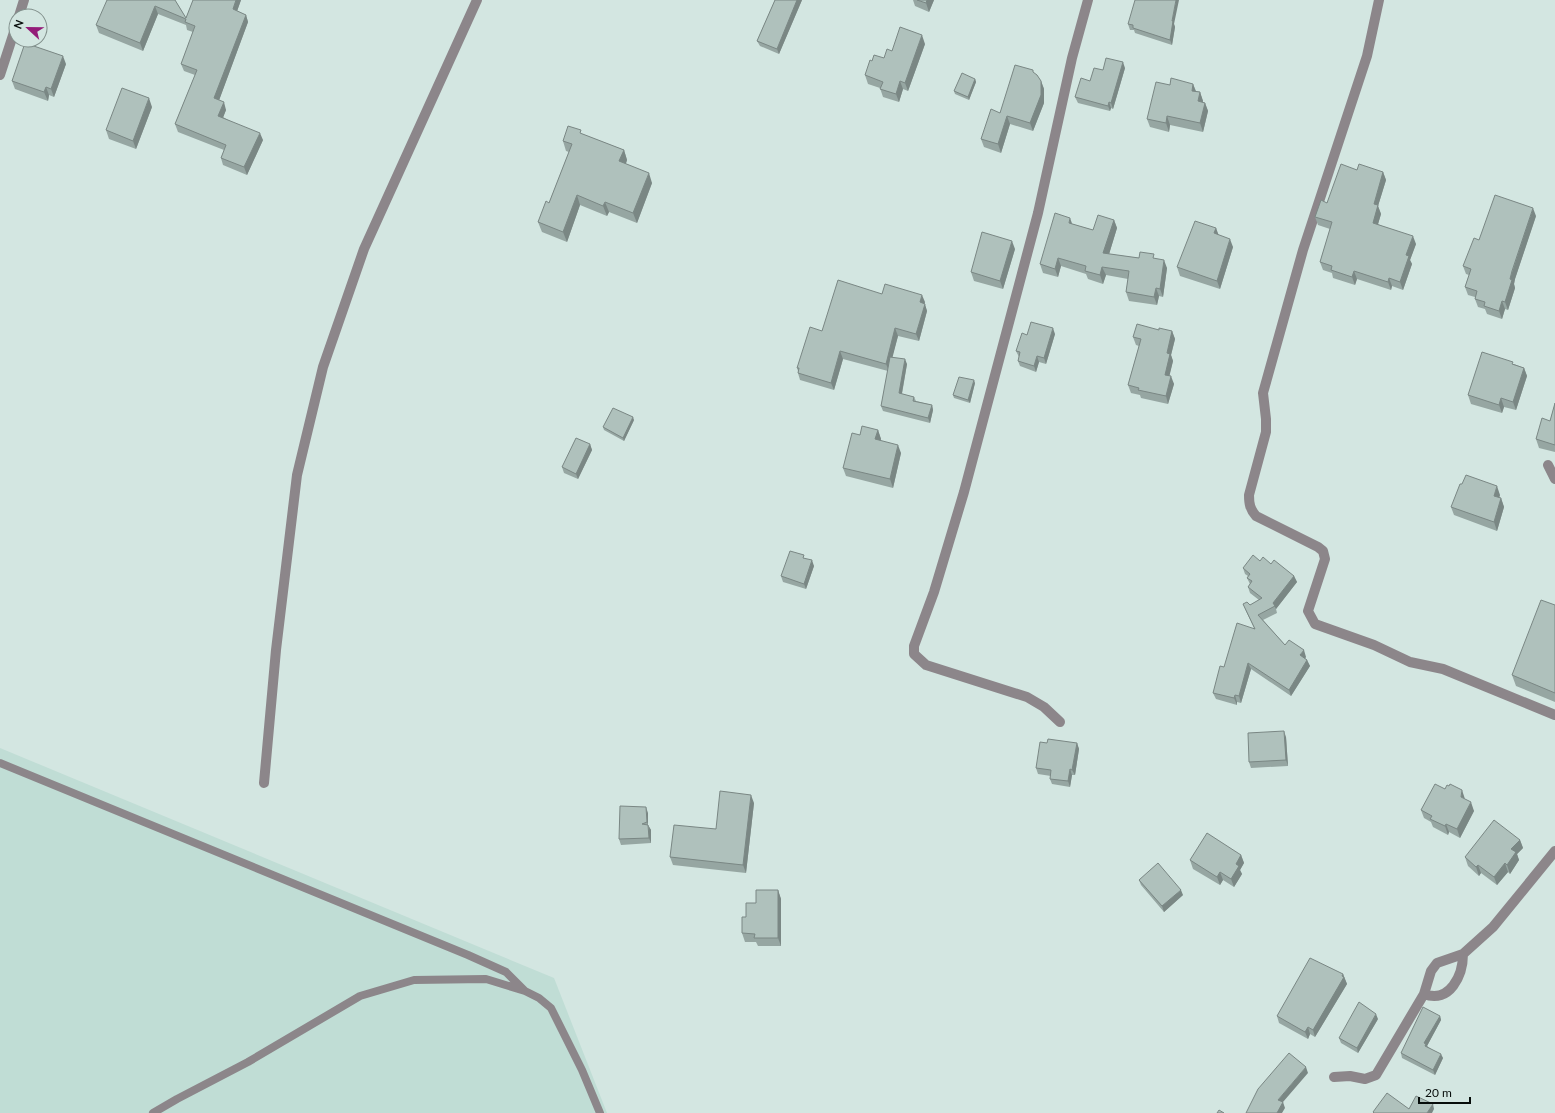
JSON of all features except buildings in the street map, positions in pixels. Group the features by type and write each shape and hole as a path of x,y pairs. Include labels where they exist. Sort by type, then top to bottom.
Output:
{"street":[{"path":"264,784 276,650 297,475 323,367 364,249 477,0"},
{"path":"1060,722 1044,707 1026,697 926,665 914,654 914,646 934,592 964,492 1038,213 1072,58 1088,0"},
{"path":"1379,0 1367,56 1303,250 1263,393 1266,426 1249,495 1249,503 1256,516 1318,547 1323,551 1325,559 1308,611 1315,624 1367,642 1410,662 1443,669 1555,715"},
{"path":"0,75 9,48"},
{"path":"1548,465 1555,480"},
{"path":"1334,1077 1350,1076 1365,1079 1376,1075 1424,994 1431,971 1437,963 1463,954 1493,927 1555,851"},
{"path":"1424,994 1432,997 1439,995 1454,985 1463,964 1463,954"}],"lane":[{"path":"0,763 468,955 506,972 525,990 539,998 551,1008 582,1070 600,1113"},
{"path":"153,1113 176,1098 248,1062 360,996 414,980 486,979 525,990"}],"shaded area":[{"path":"0,748 554,978 607,1113 0,1113"}]}
